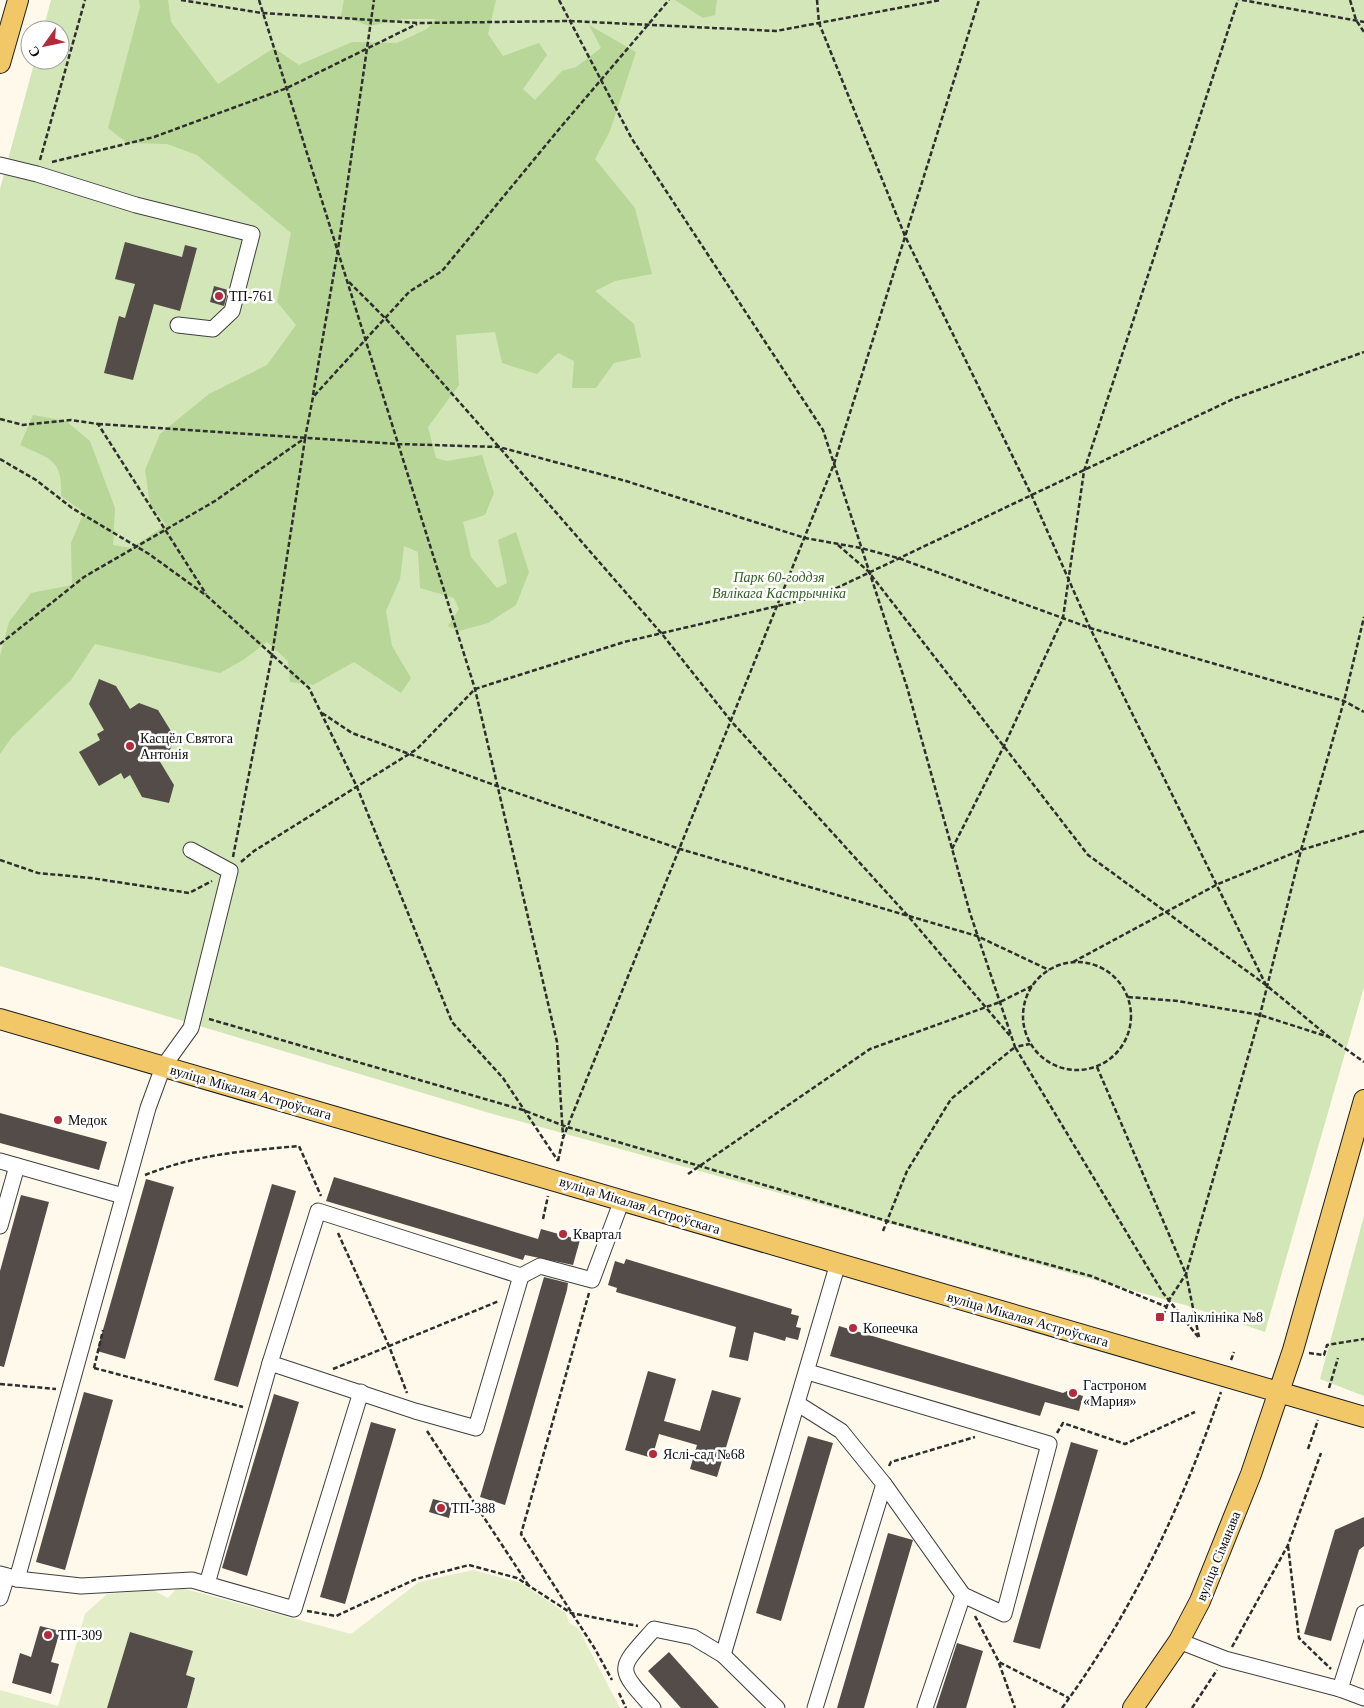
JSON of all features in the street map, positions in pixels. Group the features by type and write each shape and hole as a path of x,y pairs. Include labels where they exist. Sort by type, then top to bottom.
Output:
{"main road":[{"path":"0,63 18,0"},
{"name":"вуліца Мікалая Астроўскага","path":"0,1019 1279,1392"},
{"name":"вуліца Сіманава","path":"1133,1708 1179,1641 1200,1601 1251,1474 1293,1350 1364,1100"},
{"path":"1279,1392 1364,1417"}],"lane":[{"path":"0,165 38,170 136,205 252,234 232,311 214,329 178,325"},
{"path":"0,1598 78,1364 148,1108 163,1067 190,1028 195,1015 230,871 191,850"},
{"path":"0,1161 123,1196"},
{"path":"0,1226 18,1166"},
{"path":"207,1584 256,1410 318,1211 521,1276 540,1266 592,1280 622,1200"},
{"path":"723,1655 808,1372 838,1263"},
{"path":"270,1363 414,1411 476,1428 521,1276"},
{"path":"798,1404 840,1432 884,1484 963,1595 1004,1614 1049,1444 808,1372"},
{"path":"8,1576 81,1586 192,1580 294,1609 361,1392"},
{"path":"815,1708 884,1484"},
{"path":"925,1708 963,1595"},
{"path":"1341,1684 1364,1612"},
{"path":"653,1708 630,1682 625,1671 626,1661 654,1629 693,1637 723,1655 777,1708"},
{"path":"1179,1641 1225,1659 1341,1684 1364,1698"}],"path":[{"path":"38,170 85,0"},
{"path":"181,0 262,13 419,23 570,21 776,31 941,0"},
{"path":"259,0 475,690 557,1042 563,1138"},
{"path":"230,871 272,655 305,438 338,249 374,0"},
{"path":"559,0 632,139 823,430 907,687 977,936 1015,1048 1169,1300 1199,1338 1186,1274 1097,1066"},
{"path":"313,396 409,292 442,272 669,0"},
{"path":"817,0 819,23 905,236 1031,494 1068,574 1090,628 1218,884 1266,985"},
{"path":"0,459 36,480 72,508 137,546 206,596 309,688 357,787 452,1022 502,1078 558,1161 567,1127 834,464 979,0"},
{"path":"952,849 1004,746 1063,618 1084,471 1240,0 1364,22"},
{"path":"1350,0 1356,20 1364,32"},
{"path":"38,170 154,137 287,88 419,23"},
{"path":"347,280 386,319 499,447 662,634 731,721 908,916 1012,1038"},
{"path":"0,860 38,873 91,878 189,893 230,871 254,851 410,754 475,690 624,642 820,596 868,571 1084,471 1233,399 1364,352"},
{"path":"0,419 23,425 71,420 98,424 398,444 499,447 626,481 805,538 860,548 898,558 1090,628 1344,701 1364,712"},
{"path":"98,424 206,596"},
{"path":"0,644 84,577 215,501 305,438"},
{"path":"836,543 868,571 1088,855 1266,985 1328,1037 1364,1062"},
{"path":"1161,1323 1169,1300 1186,1274 1260,1015 1301,850 1344,701 1364,617"},
{"path":"320,712 352,733 497,786 680,850 977,936 1049,970"},
{"path":"688,1174 870,1049 1000,1002 1032,986 1049,970 1071,962 1218,884 1301,850 1364,831"},
{"path":"1032,986 1026,1000 1023,1015 1023,1025 1030,1044 1045,1060 1065,1069 1082,1070 1097,1066 1117,1053 1126,1038 1131,1021 1128,997 1115,978 1106,970 1083,962 1071,962"},
{"path":"1128,997 1178,1001 1260,1015 1328,1037"},
{"path":"195,1015 523,1110 562,1123 567,1127 887,1220 1091,1276 1167,1307"},
{"path":"882,1231 907,1171 951,1099 1015,1048 1030,1044"},
{"path":"140,1177 177,1162 216,1154 298,1146 389,1346 414,1411 530,1586"},
{"path":"543,1219 550,1189"},
{"path":"592,1280 521,1534 595,1649"},
{"path":"313,1377 516,1294"},
{"path":"1293,1350 1324,1355 1327,1345 1364,1339"},
{"path":"1062,1708 1094,1664 1152,1559 1194,1466 1234,1352"},
{"path":"78,1364 256,1410"},
{"path":"0,1384 70,1390"},
{"path":"1049,1444 1063,1423 1125,1444 1195,1412"},
{"path":"884,1484 890,1462 1001,1430"},
{"path":"1192,1708 1225,1659 1288,1545 1321,1453"},
{"path":"1288,1545 1299,1638 1341,1684"},
{"path":"294,1609 336,1616 416,1578 469,1565 517,1578 571,1613 654,1629"},
{"path":"963,1595 999,1662 1016,1708"},
{"path":"999,1662 1069,1698"}],"green space":[{"name":"Парк 60-годдзя Вялікага Кастрычніка","path":"51,0 1364,0 1364,987 1265,1332 1185,1305 486,1112 0,966 0,189 32,70 70,70 70,20 46,20"},
{"path":"139,0 168,0 171,22 218,84 274,48 299,65 352,42 397,43 427,29 436,19 403,19 370,26 341,16 344,0 496,0 488,34 503,56 539,43 547,55 523,89 535,100 562,71 576,67 601,48 589,25 636,52 610,131 595,159 635,208 652,274 615,281 595,291 634,324 641,357 614,363 596,388 572,388 574,361 558,353 537,374 502,363 495,332 456,335 459,385 428,427 436,458 447,461 482,455 494,493 485,515 463,522 471,557 497,588 507,583 498,540 516,532 529,572 516,605 488,623 459,631 448,626 459,609 454,598 420,588 418,552 404,546 400,579 386,611 392,646 411,678 401,693 354,662 313,685 290,682 288,661 267,642 243,660 220,673 95,644 71,680 12,737 0,754 0,656 9,622 31,593 72,585 71,543 84,512 61,496 60,474 57,467 47,458 20,445 33,415 66,421 90,441 115,508 113,545 131,548 166,525 150,504 145,470 160,434 209,394 267,365 296,325 277,302 291,233 197,155 167,144 127,143 108,128 140,7"},
{"path":"675,0 717,0 715,15 703,18"},
{"path":"1364,1216 1364,1396 1320,1379"},
{"path":"473,1570 521,1583 566,1613 569,1623 578,1628 620,1708 0,1708 0,1690 58,1706 85,1614 107,1594 153,1590 168,1598 178,1587 351,1634 419,1582"}],"building":[{"path":"125,242 182,257 185,245 197,248 180,311 154,304 133,380 104,373 119,316 125,318 135,284 115,279"},
{"name":"ТП-761","path":"214,286 228,290 224,306 210,302"},
{"name":"Касцёл Святога Антонія","path":"99,679 116,686 130,709 139,703 158,710 174,736 169,754 159,760 174,785 169,803 142,797 130,775 124,779 121,773 99,786 79,752 100,740 97,734 104,730 89,704"},
{"path":"0,1113 107,1142 99,1170 0,1143"},
{"path":"334,1177 538,1239 541,1229 580,1240 573,1265 525,1255 523,1260 326,1201"},
{"path":"146,1179 174,1187 125,1359 97,1351"},
{"path":"272,1184 296,1191 238,1387 214,1380"},
{"path":"21,1195 49,1202 4,1367 0,1366 0,1271"},
{"path":"626,1259 792,1309 791,1314 799,1316 796,1327 801,1328 798,1340 786,1337 785,1341 754,1332 748,1361 729,1357 736,1327 616,1292 617,1288 608,1285 615,1261 624,1264"},
{"path":"544,1277 568,1283 567,1290 505,1505 480,1497"},
{"path":"839,1326 1063,1393 1067,1391 1083,1396 1079,1411 1045,1402 1040,1416 830,1356"},
{"path":"648,1371 676,1379 664,1421 700,1431 712,1390 741,1398 717,1477 690,1469 697,1445 659,1434 652,1458 625,1450"},
{"path":"84,1392 113,1400 65,1570 36,1562"},
{"path":"274,1394 299,1402 247,1576 222,1568"},
{"path":"371,1422 396,1429 345,1604 320,1597"},
{"path":"808,1436 833,1443 781,1621 756,1613"},
{"path":"1071,1442 1098,1450 1040,1649 1013,1642"},
{"name":"ТП-388","path":"433,1499 452,1504 449,1518 429,1512"},
{"path":"1364,1517 1364,1546 1359,1550 1331,1641 1304,1634 1335,1530"},
{"path":"888,1533 913,1540 864,1708 837,1708"},
{"path":"40,1626 60,1631 51,1662 59,1664 51,1694 12,1683 20,1653 31,1657"},
{"path":"130,1632 193,1651 186,1675 195,1678 187,1708 107,1708"},
{"path":"957,1643 983,1651 966,1708 936,1708"},
{"path":"669,1652 719,1708 681,1708 648,1671"}],"place":[{"name":"ТП-761","path":"219,296"},
{"name":"Касцёл Святога Антонія","path":"130,746"},
{"name":"Медок","path":"58,1120"},
{"name":"Квартал","path":"563,1234"},
{"name":"Паліклініка №8","path":"1160,1317"},
{"name":"Копеечка","path":"853,1328"},
{"name":"Гастроном «Мария»","path":"1073,1393"},
{"name":"Яслі-сад №68","path":"653,1454"},
{"name":"ТП-388","path":"441,1508"},
{"name":"ТП-309","path":"48,1635"}]}
